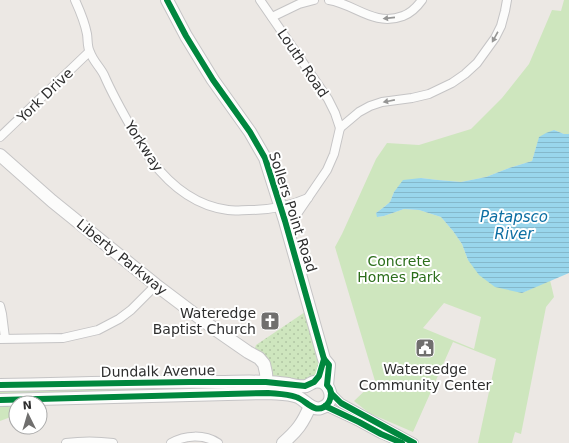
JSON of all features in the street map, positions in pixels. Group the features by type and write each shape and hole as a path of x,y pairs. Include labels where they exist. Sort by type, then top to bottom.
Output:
{"main road":[{"name":"Sollers Point Road","path":"167,0 186,36 213,80 250,132 265,158 285,221 324,359 329,365 329,389"},
{"name":"Liberty Parkway","path":"0,155 52,201 156,285 258,358 264,364 267,388"},
{"path":"283,443 301,425 308,405 304,396 306,388 319,376 324,359"},
{"name":"Dundalk Avenue","path":"0,400 305,386 319,381 329,389"},
{"name":"Dundalk Avenue","path":"0,385 190,382 267,388 298,397 308,405 318,408 325,406"},
{"path":"325,406 330,401 329,389"}],"street":[{"name":"Yorkway","path":"75,0 87,34 89,52 102,70 114,97 150,159 162,174 177,188 191,197 219,208 238,210 261,210 280,207 297,203 308,198"},
{"name":"Louth Road","path":"260,0 328,99 340,128"},
{"path":"272,18 299,4 314,0"},
{"path":"329,0 370,16 390,19 406,15 422,0"},
{"path":"285,221 297,214 328,170 334,154 340,128 370,106 382,102 429,94 452,83 465,74 477,63 495,38 503,19 507,0"},
{"name":"York Drive","path":"0,137 89,52"},
{"path":"0,306 2,314 2,339 63,338 98,330 119,319 131,310 156,285"},
{"name":"Dundalk Avenue","path":"329,389 341,403 414,443"},
{"name":"Dundalk Avenue","path":"325,406 402,443"},
{"path":"171,443 176,440 195,436 205,437 218,443"},
{"path":"66,443 113,443"}],"green space":[{"name":"Concrete Homes Park","path":"564,0 569,0 569,134 564,134 554,130 539,138 532,161 486,177 461,182 421,178 394,192 390,202 376,213 378,217 404,209 419,210 441,217 462,244 468,260 522,293 550,280 554,297 546,307 521,434 515,432 512,443 478,443 496,359 453,342 413,432 369,413 354,401 375,381 335,247 376,159 387,143 419,145 471,129 502,98 529,64 552,10 561,11","holes":["444,303 481,317 474,349 423,328"]},
{"path":"305,312 318,351 319,367 317,373 308,382 274,378 270,362 255,348 256,345"},
{"path":"257,385 260,389 0,395 0,390"},
{"path":"0,405 8,405 8,418 0,421"}],"water":[{"name":"Patapsco River","path":"554,130 564,134 569,134 569,273 522,293 495,287 479,275 468,260 462,244 441,217 419,210 404,209 377,217 376,213 390,202 394,192 403,180 421,178 461,182 486,177 532,161 539,137"}],"cycle path":[{"path":"167,0 186,36 213,80 250,132 265,158 285,221 324,359 329,365 327,385 331,393 341,403 414,443"},
{"path":"0,385 266,382 305,386 314,382 319,376 324,359"},
{"path":"0,400 268,393 296,397 313,407 320,408 326,406 330,399 331,393"},
{"path":"325,406 402,443"}],"place":[{"name":"Wateredge Baptist Church","path":"270,321"},
{"name":"Watersedge Community Center","path":"425,348"}]}
